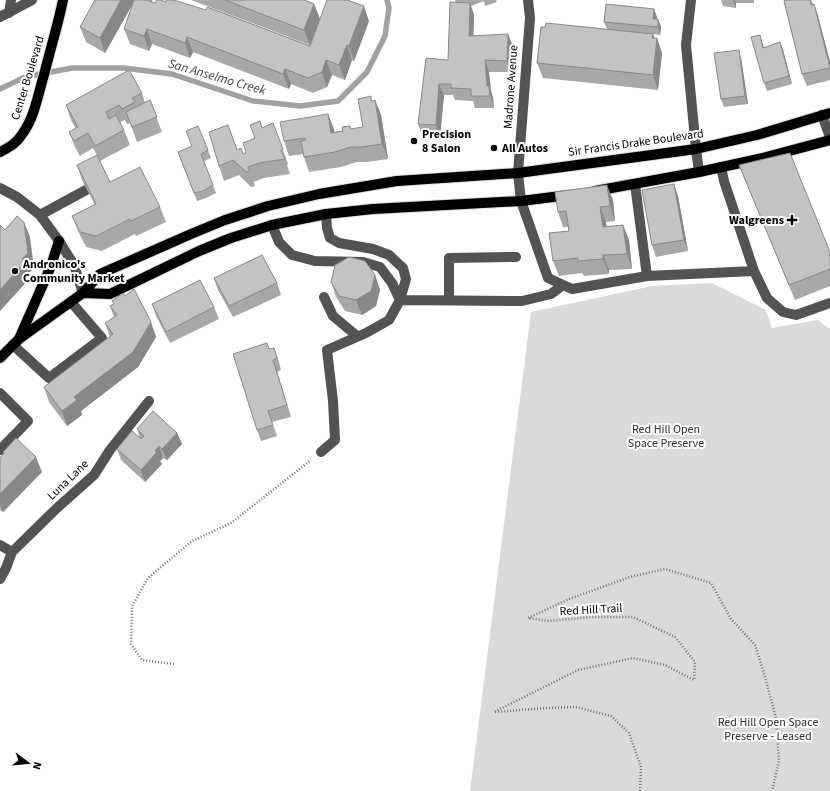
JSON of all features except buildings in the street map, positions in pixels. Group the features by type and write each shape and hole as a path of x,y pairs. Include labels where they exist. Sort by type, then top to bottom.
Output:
{"main road":[{"name":"Center Boulevard","path":"0,152 13,145 24,133 35,108 63,0"},
{"name":"Sir Francis Drake Boulevard","path":"0,358 16,342 83,293 100,274 218,223 268,206 319,194 397,181 518,173 696,149 757,134 826,114"},
{"path":"83,293 110,294 199,251 231,238 272,225 326,214 373,209 521,201 599,191 763,158 830,139"},
{"path":"16,342 51,266 59,240"}],"street":[{"path":"4,15 11,0"},
{"path":"4,15 32,0"},
{"name":"Madrone Avenue","path":"528,0 530,18 518,173 521,201 548,278 563,284"},
{"path":"691,0 686,45 699,172"},
{"path":"826,114 830,139"},
{"path":"721,167 724,181 754,271 767,298 783,312 796,315 830,303"},
{"path":"635,184 647,276"},
{"path":"0,188 17,196 40,215 59,240 74,265 83,293"},
{"path":"40,215 86,190"},
{"path":"321,452 335,440 333,402 327,350 366,333 389,320 400,300 406,279 403,268 389,255 338,243 330,238 327,228 326,214"},
{"path":"272,225 279,242 292,255 315,261 363,262 380,267 392,283 400,300"},
{"path":"449,300 449,258 516,257"},
{"path":"400,300 522,301 551,294 563,284 572,288 647,276 754,271"},
{"path":"324,297 333,316 357,336"},
{"path":"16,342 49,378 102,338 71,302"},
{"path":"0,393 28,421 0,450"},
{"name":"Luna Lane","path":"12,552 57,508 94,475 110,450 149,401"},
{"path":"0,545 12,552 0,579"}],"path":[{"path":"174,664 142,660 131,644 132,606 148,578 192,541 231,523 321,452"},
{"name":"Red Hill Trail","path":"640,791 641,767 629,733 611,716 576,707 494,712 578,670 632,658 665,665 694,680 695,662 675,637 633,617 590,617 550,621 528,618 569,599 630,577 665,569 711,583 731,619 755,645 776,718 779,761 772,791"}],"green space":[{"name":"Red Hill Open Space Preserve","path":"712,283 766,310 772,328 818,320 828,328 830,327 830,791 470,791 531,312 652,286"}],"waterway":[{"name":"San Anselmo Creek","path":"0,89 25,77 72,68 124,68 172,74 253,101 300,106 338,101 367,72 385,36 389,8 387,0"}],"place":[{"name":"Precision 8 Salon","path":"414,141"},
{"name":"All Autos","path":"494,148"},
{"name":"Walgreens","path":"792,220"},
{"name":"Andronico's Community Market","path":"15,271"}],"park label":[{"name":"Red Hill Open Space Preserve - Leased","path":"768,729"}]}
